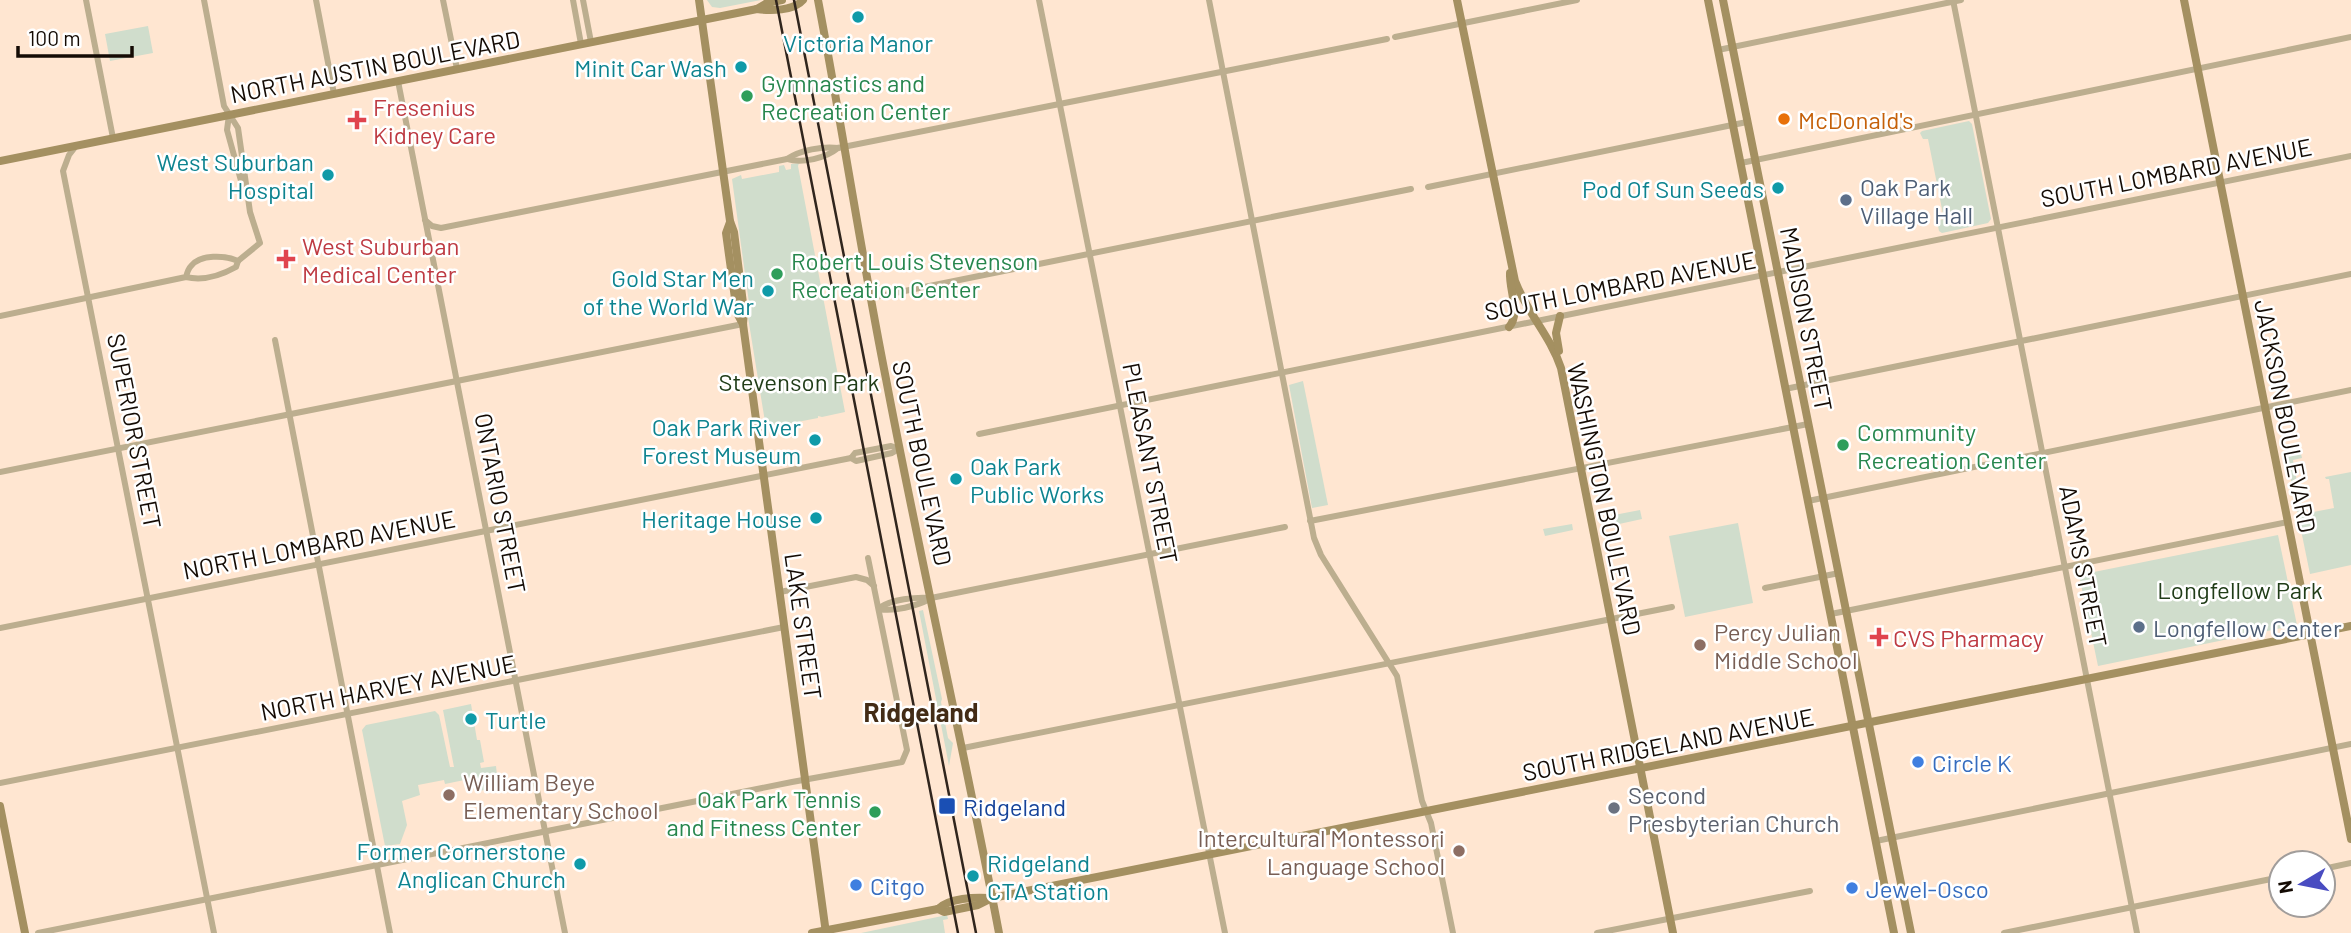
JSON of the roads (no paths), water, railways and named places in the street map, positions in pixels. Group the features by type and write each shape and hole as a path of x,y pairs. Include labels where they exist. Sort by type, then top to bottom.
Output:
{"street":[{"path":"86,0 113,138"},
{"path":"0,316 186,277 198,280 214,276 236,267 238,261 260,243 249,206 238,128 224,106 204,0"},
{"path":"316,0 334,94"},
{"path":"443,0 457,69"},
{"path":"572,0 581,44"},
{"path":"583,0 591,42"},
{"name":"LAKE STREET","path":"699,0 730,221 726,233 737,313 743,324 765,476 826,932"},
{"name":"NORTH AUSTIN BOULEVARD","path":"0,161 757,9 767,3 782,0"},
{"name":"NORTH AUSTIN BOULEVARD","path":"757,9 769,11 799,5 803,0"},
{"name":"SOUTH BOULEVARD","path":"818,0 870,298 999,933"},
{"name":"PLEASANT STREET","path":"1039,0 1225,933"},
{"path":"1209,0 1310,522 1321,555 1397,676 1422,801 1431,823 1453,933"},
{"name":"WASHINGTON BOULEVARD","path":"1457,0 1510,263 1520,296 1553,345 1560,368 1673,933"},
{"path":"1395,37 1577,0"},
{"name":"MADISON STREET","path":"1708,0 1894,933"},
{"name":"MADISON STREET","path":"1723,0 1911,933"},
{"name":"JACKSON BOULEVARD","path":"2184,0 2351,839"},
{"path":"1718,50 1956,1"},
{"name":"ADAMS STREET","path":"1956,1 1975,114 2137,933"},
{"path":"1741,163 2351,37"},
{"path":"425,220 432,226 441,228 787,159 829,147 842,148 1387,38"},
{"name":"ONTARIO STREET","path":"398,81 565,933"},
{"path":"229,115 227,130 249,206"},
{"path":"1428,187 1748,122"},
{"name":"SUPERIOR STREET","path":"76,146 63,171 214,933"},
{"name":"SOUTH LOMBARD AVENUE","path":"979,434 2351,156"},
{"path":"870,298 1411,190"},
{"path":"186,277 191,266 198,260 224,257 238,261"},
{"path":"1509,327 1513,322 1514,309 1509,286 1510,263"},
{"path":"1786,389 2351,274"},
{"path":"1560,317 1556,333 1560,368"},
{"path":"0,472 743,324"},
{"path":"275,340 390,933"},
{"path":"1808,501 2351,390"},
{"path":"1310,522 1808,424"},
{"name":"NORTH LOMBARD AVENUE","path":"0,628 851,458 856,461 900,449"},
{"path":"1831,614 2288,522"},
{"path":"879,608 885,604 920,597 931,598 1285,527"},
{"path":"38,933 805,779 902,762 907,750 868,558"},
{"path":"1765,588 1839,573"},
{"path":"780,592 856,577 867,580 874,586"},
{"path":"963,748 1672,607"},
{"name":"SOUTH RIDGELAND AVENUE","path":"812,933 939,909 943,904 976,897 992,898 2351,626"},
{"name":"NORTH HARVEY AVENUE","path":"0,783 784,627"},
{"path":"1876,841 2351,744"},
{"path":"0,806 25,933"},
{"path":"2004,933 2267,880"},
{"path":"1597,933 1810,891"}],"railway":[{"path":"776,0 958,933"},
{"path":"794,0 976,933"}],"place":[{"name":"Victoria Manor","path":"858,17"},
{"name":"Minit Car Wash","path":"741,67"},
{"name":"Gymnastics and Recreation Center","path":"747,96"},
{"name":"McDonald's","path":"1784,119"},
{"name":"Fresenius Kidney Care","path":"357,120"},
{"name":"West Suburban Hospital","path":"328,175"},
{"name":"Pod Of Sun Seeds","path":"1778,188"},
{"name":"Oak Park Village Hall","path":"1846,200"},
{"name":"West Suburban Medical Center","path":"286,259"},
{"name":"Robert Louis Stevenson Recreation Center","path":"777,274"},
{"name":"Gold Star Men of the World War","path":"768,291"},
{"name":"Oak Park River Forest Museum","path":"815,440"},
{"name":"Community Recreation Center","path":"1843,445"},
{"name":"Oak Park Public Works","path":"956,479"},
{"name":"Heritage House","path":"816,518"},
{"name":"Longfellow Center","path":"2139,627"},
{"name":"CVS Pharmacy","path":"1879,637"},
{"name":"Percy Julian Middle School","path":"1700,645"},
{"name":"Turtle","path":"471,719"},
{"name":"Circle K","path":"1918,762"},
{"name":"William Beye Elementary School","path":"449,795"},
{"name":"Ridgeland","path":"947,806"},
{"name":"Second Presbyterian Church","path":"1614,808"},
{"name":"Oak Park Tennis and Fitness Center","path":"875,812"},
{"name":"Intercultural Montessori Language School","path":"1459,851"},
{"name":"Former Cornerstone Anglican Church","path":"580,864"},
{"name":"Ridgeland CTA Station","path":"973,876"},
{"name":"Citgo","path":"856,885"},
{"name":"Jewel-Osco","path":"1852,888"}],"district":[{"name":"Ridgeland","path":"921,711"}],"park label":[{"name":"Stevenson Park","path":"799,381"},
{"name":"Longfellow Park","path":"2240,589"}]}
